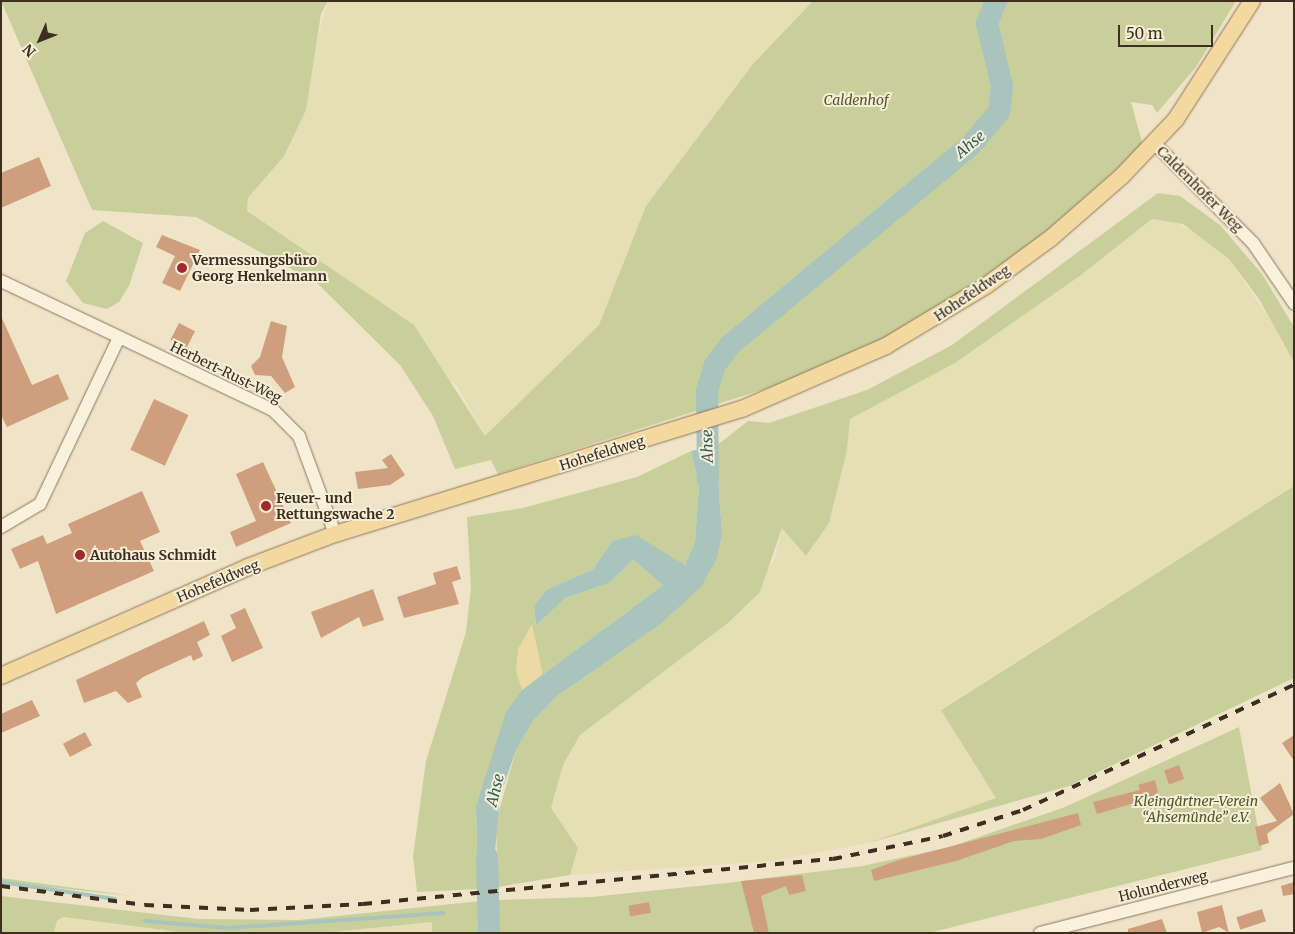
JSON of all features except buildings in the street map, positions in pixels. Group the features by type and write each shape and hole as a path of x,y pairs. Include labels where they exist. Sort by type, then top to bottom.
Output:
{"main road":[{"name":"Caldenhofer Weg","path":"1154,143 1181,111 1252,1"},
{"name":"Hohefeldweg","path":"1,676 248,567 336,534 675,432 742,409 886,346 979,290 1088,207 1154,143"}],"street":[{"name":"Caldenhofer Weg","path":"1154,143 1253,243 1294,303"},
{"name":"Herbert-Rust-Weg","path":"1,281 272,410 288,422 300,436 336,534"},
{"path":"1,527 40,504 119,338"},
{"name":"Holunderweg","path":"1040,933 1072,929 1294,868"}],"shaded area":[{"path":"328,1 816,1 649,206 598,329 489,443 457,386 247,211 248,198 284,156"},
{"path":"1168,218 1209,240 1229,259 1283,339 1294,362 1294,486 941,709 997,798 869,843 773,861 570,875 578,848 551,808 563,765 580,735 728,623 775,559 782,527 806,556 829,523 847,450 850,419 955,363 1081,275 1152,219"},
{"path":"63,917 186,933 54,933 57,921"},
{"path":"432,922 432,933 322,933 378,927"}],"green space":[{"name":"Caldenhof","path":"1,1 328,1 321,14 306,110 284,156 248,198 247,211 414,325 485,436 599,325 646,206 753,64 813,1 1236,1 1196,67 1157,113 1152,105 1131,102 1143,146 1011,262 904,331 809,375 498,474 491,460 455,469 433,416 400,365 317,283 196,217 92,210"},
{"path":"1158,193 1180,196 1220,225 1262,274 1294,327 1294,362 1259,299 1229,259 1183,224 1152,219 1081,275 955,363 850,419 847,450 829,523 806,556 782,528 760,592 728,623 580,735 563,765 551,808 578,848 570,875 498,887 496,822 516,750 533,721 556,697 658,626 722,534 716,446 748,421 769,423 867,390 952,345"},
{"path":"103,221 143,243 129,286 119,302 107,309 83,303 66,281 85,233"},
{"path":"691,451 699,486 695,542 685,565 612,541 593,569 546,590 534,606 536,626 565,598 609,583 633,560 663,585 522,690 476,806 478,889 417,892 413,856 426,761 466,632 471,587 467,517 523,508 637,477"},
{"path":"1294,486 1294,678 1069,786 869,843 996,798 941,710"},
{"name":"Kleingärtner-Verein “Ahsemünde” e.V.","path":"1239,727 1262,850 929,933 500,933 498,900 591,897 727,883 862,866 950,847 1065,807"},
{"path":"1,878 119,894 132,896 1,882"},
{"path":"1,896 199,919 299,920 480,901 482,915 481,933 432,933 432,922 322,933 186,933 63,917 57,921 54,933 1,933"}],"sand":[{"path":"532,624 543,675 522,690 516,671 518,649"}],"water":[{"path":"716,446 722,534 717,558 701,587 658,626 556,697 533,721 516,750 500,797 495,852 498,887 478,889 476,806 506,712 522,690 663,585 633,560 609,583 565,598 536,626 534,606 546,590 593,569 612,541 636,535 685,565 695,542 699,486 691,451"},
{"path":"498,900 500,933 482,933 480,901"}],"waterway":[{"name":"Ahse","path":"708,480 707,391 715,365 730,345 970,146 999,112 1002,86 987,23 996,1"},
{"name":"Ahse","path":"487,857 489,933"},
{"path":"1,882 115,899"},
{"path":"145,921 229,928 443,913"}],"railway":[{"path":"1,886 145,905 250,910 363,904 833,859 943,836 1023,810 1294,685"}],"place":[{"name":"Vermessungsbüro Georg Henkelmann","path":"182,268"},
{"name":"Feuer- und Rettungswache 2","path":"266,506"},
{"name":"Autohaus Schmidt","path":"80,555"}]}
